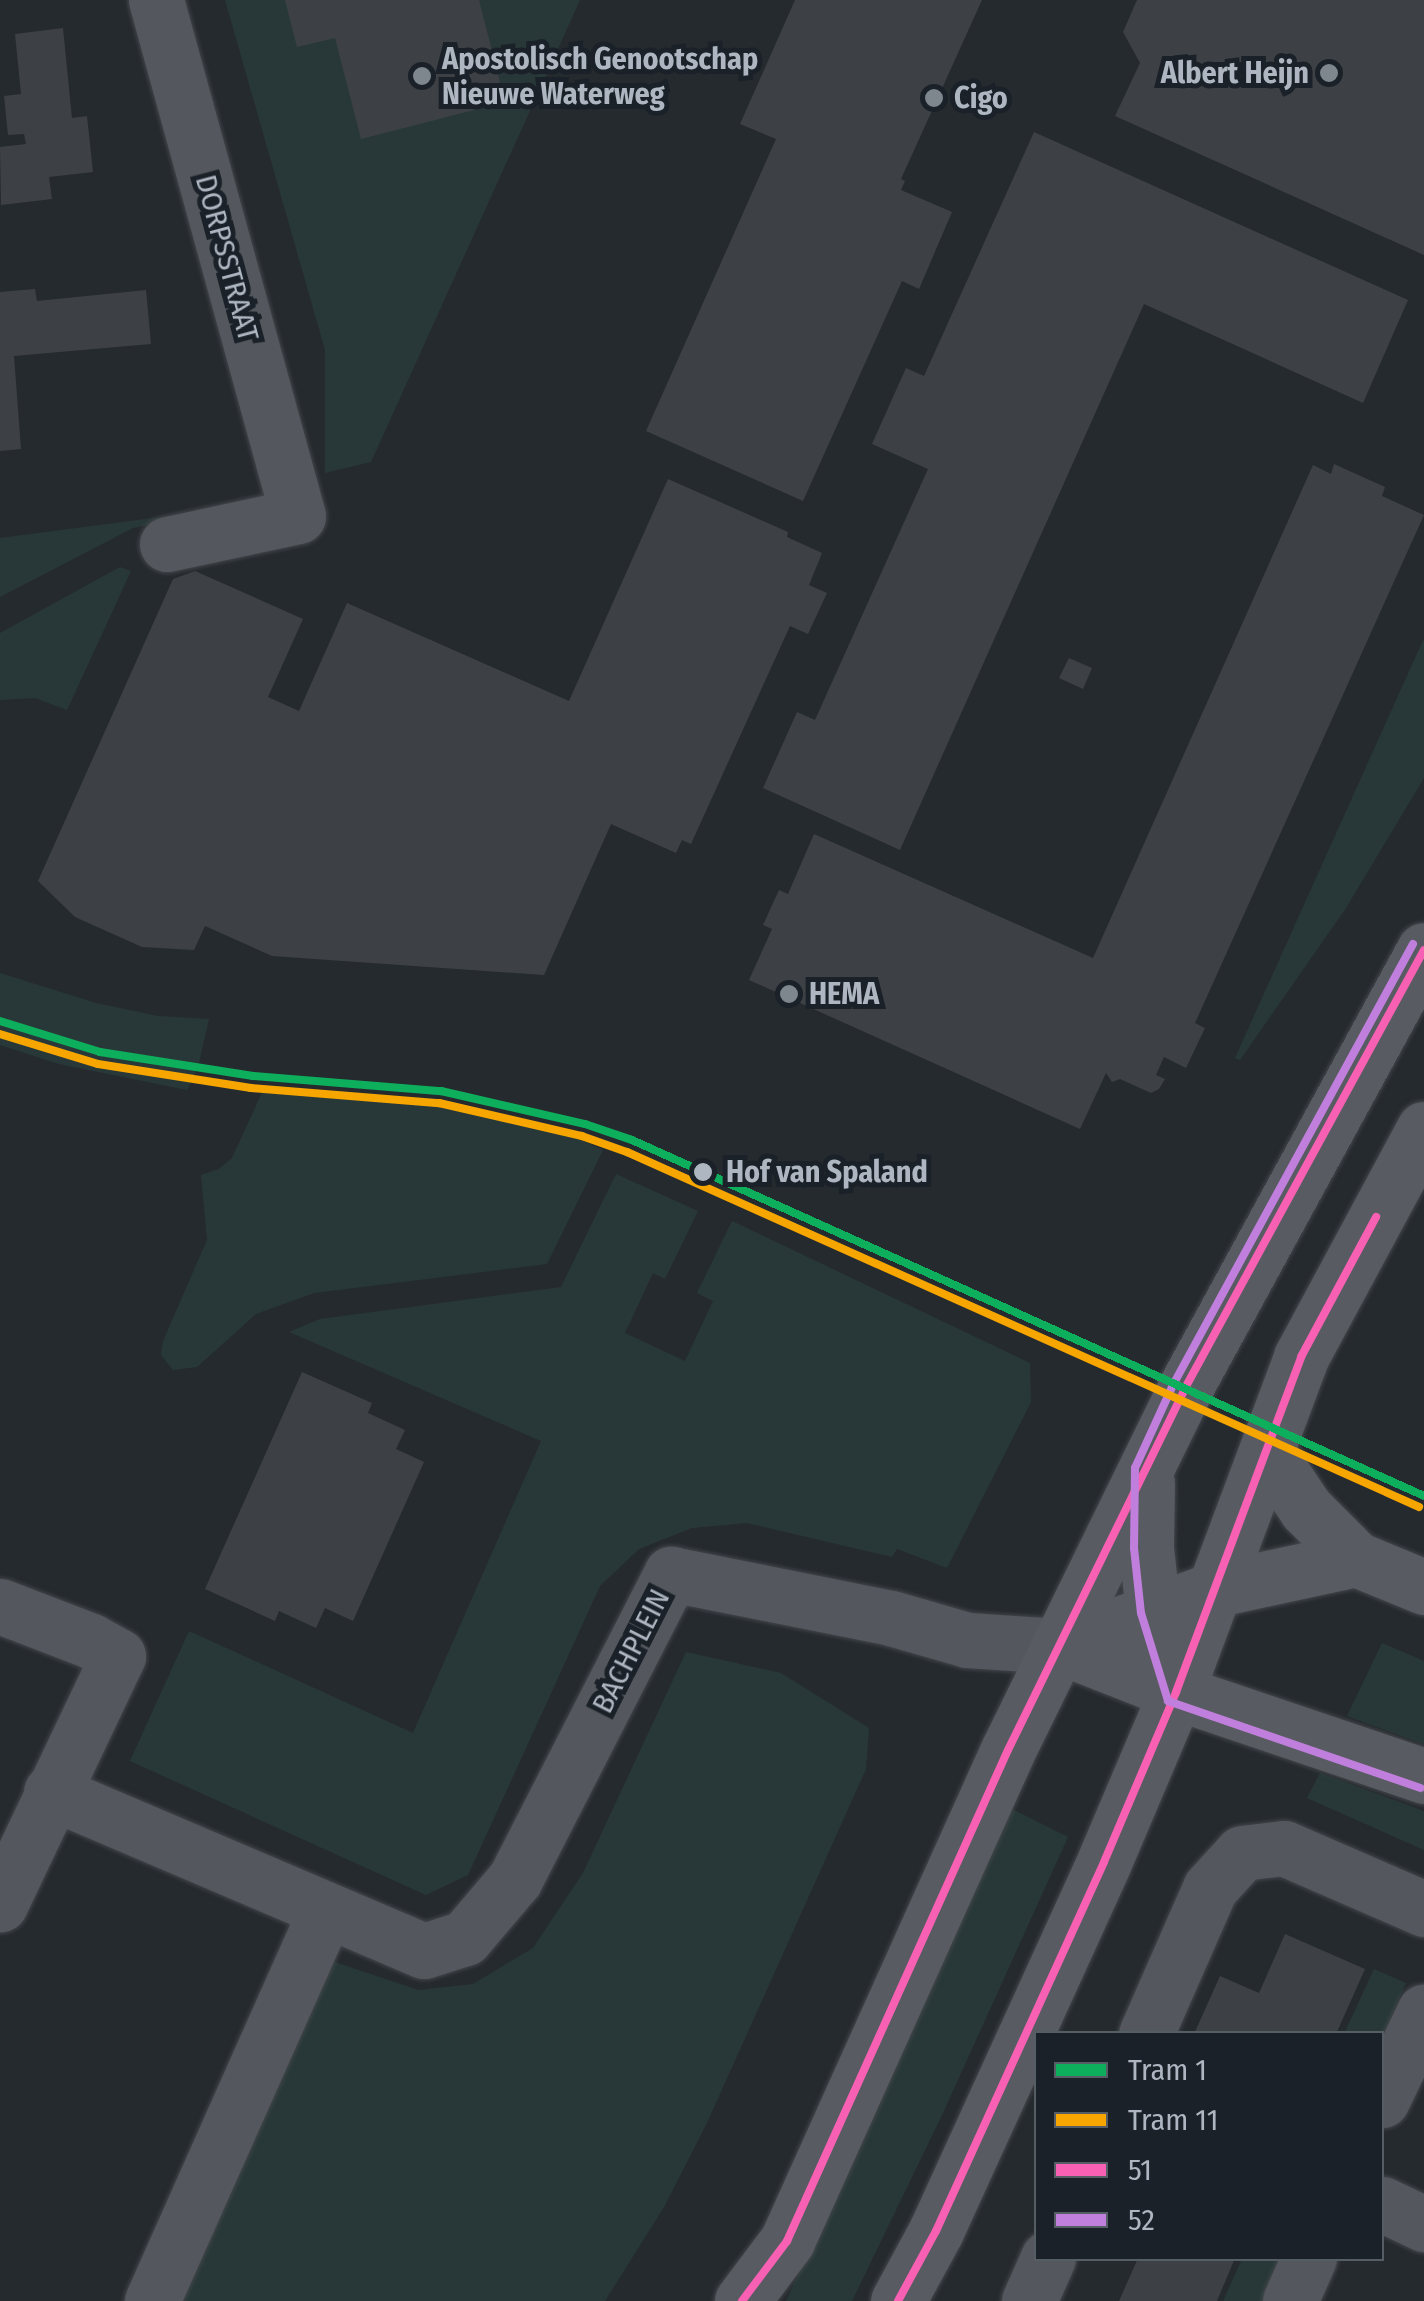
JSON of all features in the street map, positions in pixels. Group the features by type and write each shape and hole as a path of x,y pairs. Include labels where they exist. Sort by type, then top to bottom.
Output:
{"main road":[{"path":"742,2301 787,2241 1059,1646 1220,1320 1424,950"},
{"path":"898,2301 936,2231 1104,1862 1176,1692 1300,1357 1424,1129"},
{"path":"1268,1452 1306,1509 1356,1559 1424,1587"},
{"path":"1148,1471 1146,1548 1152,1611 1176,1692"},
{"path":"1059,1646 1212,1590 1356,1559"},
{"path":"1059,1646 1176,1692 1424,1776"}],"street":[{"name":"DORPSSTRAAT","path":"156,0 298,516 167,544"},
{"name":"BACHPLEIN","path":"50,1792 424,1951 464,1938 514,1879 671,1574 891,1618 967,1640 1059,1646"},
{"path":"0,1606 91,1641 118,1656 0,1904"},
{"path":"1147,2031 1210,1888 1242,1853 1284,1848 1424,1909"},
{"path":"152,2301 325,1912"},
{"path":"1384,2096 1424,2012"},
{"path":"1384,2205 1424,2224"},
{"path":"1029,2301 1047,2261"},
{"path":"1290,2301 1308,2261"}],"shaded area":[{"path":"225,0 580,0 371,462 325,473 325,350"},
{"path":"244,506 133,528 0,597 0,538"},
{"path":"120,567 131,571 67,710 35,698 0,700 0,633"},
{"path":"1424,638 1424,778 1346,908 1240,1060 1235,1058"},
{"path":"0,973 96,1003 158,1016 209,1019 198,1067 187,1090 59,1064 0,1045"},
{"path":"265,1086 424,1099 504,1115 569,1134 603,1150 547,1264 314,1293 256,1314 197,1367 173,1370 161,1355 163,1341 207,1240 201,1175 219,1169 232,1158"},
{"path":"616,1174 698,1211 665,1279 653,1273 625,1333 685,1361 713,1301 697,1293 732,1221 1030,1363 1031,1402 947,1568 897,1549 892,1557 747,1523 692,1528 639,1549 600,1586 468,1875 426,1895 130,1761 189,1631 413,1733 541,1441 289,1332 320,1319 561,1287"},
{"path":"1382,1643 1424,1661 1424,1744 1347,1716"},
{"path":"686,1652 781,1673 869,1728 866,1769 706,2125 664,2207 605,2301 178,2301 323,1958 418,1990 473,1984 533,1948 583,1873"},
{"path":"1320,1773 1424,1811 1424,1850 1307,1798"},
{"path":"1010,1808 1068,1837 943,2113 852,2301 786,2301"},
{"path":"1374,1969 1406,1983 1384,2033 1345,2031"},
{"path":"1241,2261 1281,2261 1263,2301 1223,2301"}],"building":[{"name":"Apostolisch Genootschap Nieuwe Waterweg","path":"285,0 479,0 505,102 361,139 335,38 297,47"},
{"path":"795,0 982,0 901,179 905,181 901,190 952,212 919,289 902,281 803,501 646,431 776,139 740,124"},
{"path":"1137,0 1424,0 1424,255 1115,116 1140,63 1123,32"},
{"path":"63,28 72,118 87,116 93,172 49,177 52,199 1,205 0,147 26,144 24,134 8,135 4,96 21,94 15,34"},
{"path":"1034,132 1408,300 1363,403 1144,304 900,850 763,788 797,712 815,720 928,469 872,444 906,368 924,376"},
{"path":"35,289 37,301 146,290 151,344 14,356 21,449 0,451 0,292"},
{"path":"1334,464 1385,487 1382,496 1424,515 1195,1023 1205,1028 1186,1068 1164,1057 1156,1075 1165,1079 1151,1093 1120,1079 1112,1082 1106,1073 1080,1129 749,980 772,929 763,925 779,890 788,894 814,834 1093,958 1313,465 1331,474"},
{"path":"668,479 788,532 787,537 822,553 809,585 827,593 808,634 790,626 691,844 682,840 676,853 611,824 544,975 272,956 205,926 194,950 142,947 75,917 38,881 173,579 195,571 303,619 268,697 299,711 347,603 569,701"},
{"path":"1069,658 1092,668 1083,689 1059,678"},
{"path":"302,1372 372,1403 368,1413 405,1430 396,1449 424,1462 353,1621 325,1608 316,1628 279,1611 275,1621 205,1589"},
{"path":"1285,1934 1365,1969 1337,2031 1195,2031 1220,1976 1259,1993"},
{"path":"1137,2261 1234,2261 1217,2301 1119,2301"}],"tram line":[{"name":"1","path":"0,1021 100,1052 253,1076 441,1091 585,1124 632,1140 1424,1496"},
{"name":"11","path":"0,1034 98,1064 251,1088 439,1103 582,1136 627,1152 1419,1507"}],"transit line":[{"name":"52","path":"1413,944 1173,1385 1135,1468 1134,1548 1141,1613 1168,1701 1420,1788"},
{"name":"51","path":"742,2301 787,2241 1008,1750 1184,1390 1424,950"},
{"name":"51","path":"898,2301 936,2231 1104,1862 1176,1692 1301,1357 1376,1217"}],"place":[{"name":"Albert Heijn","path":"1329,73"},
{"name":"Apostolisch Genootschap Nieuwe Waterweg","path":"422,76"},
{"name":"Cigo","path":"934,98"},
{"name":"HEMA","path":"789,994"},
{"name":"Hof van Spaland","path":"703,1172"}]}
